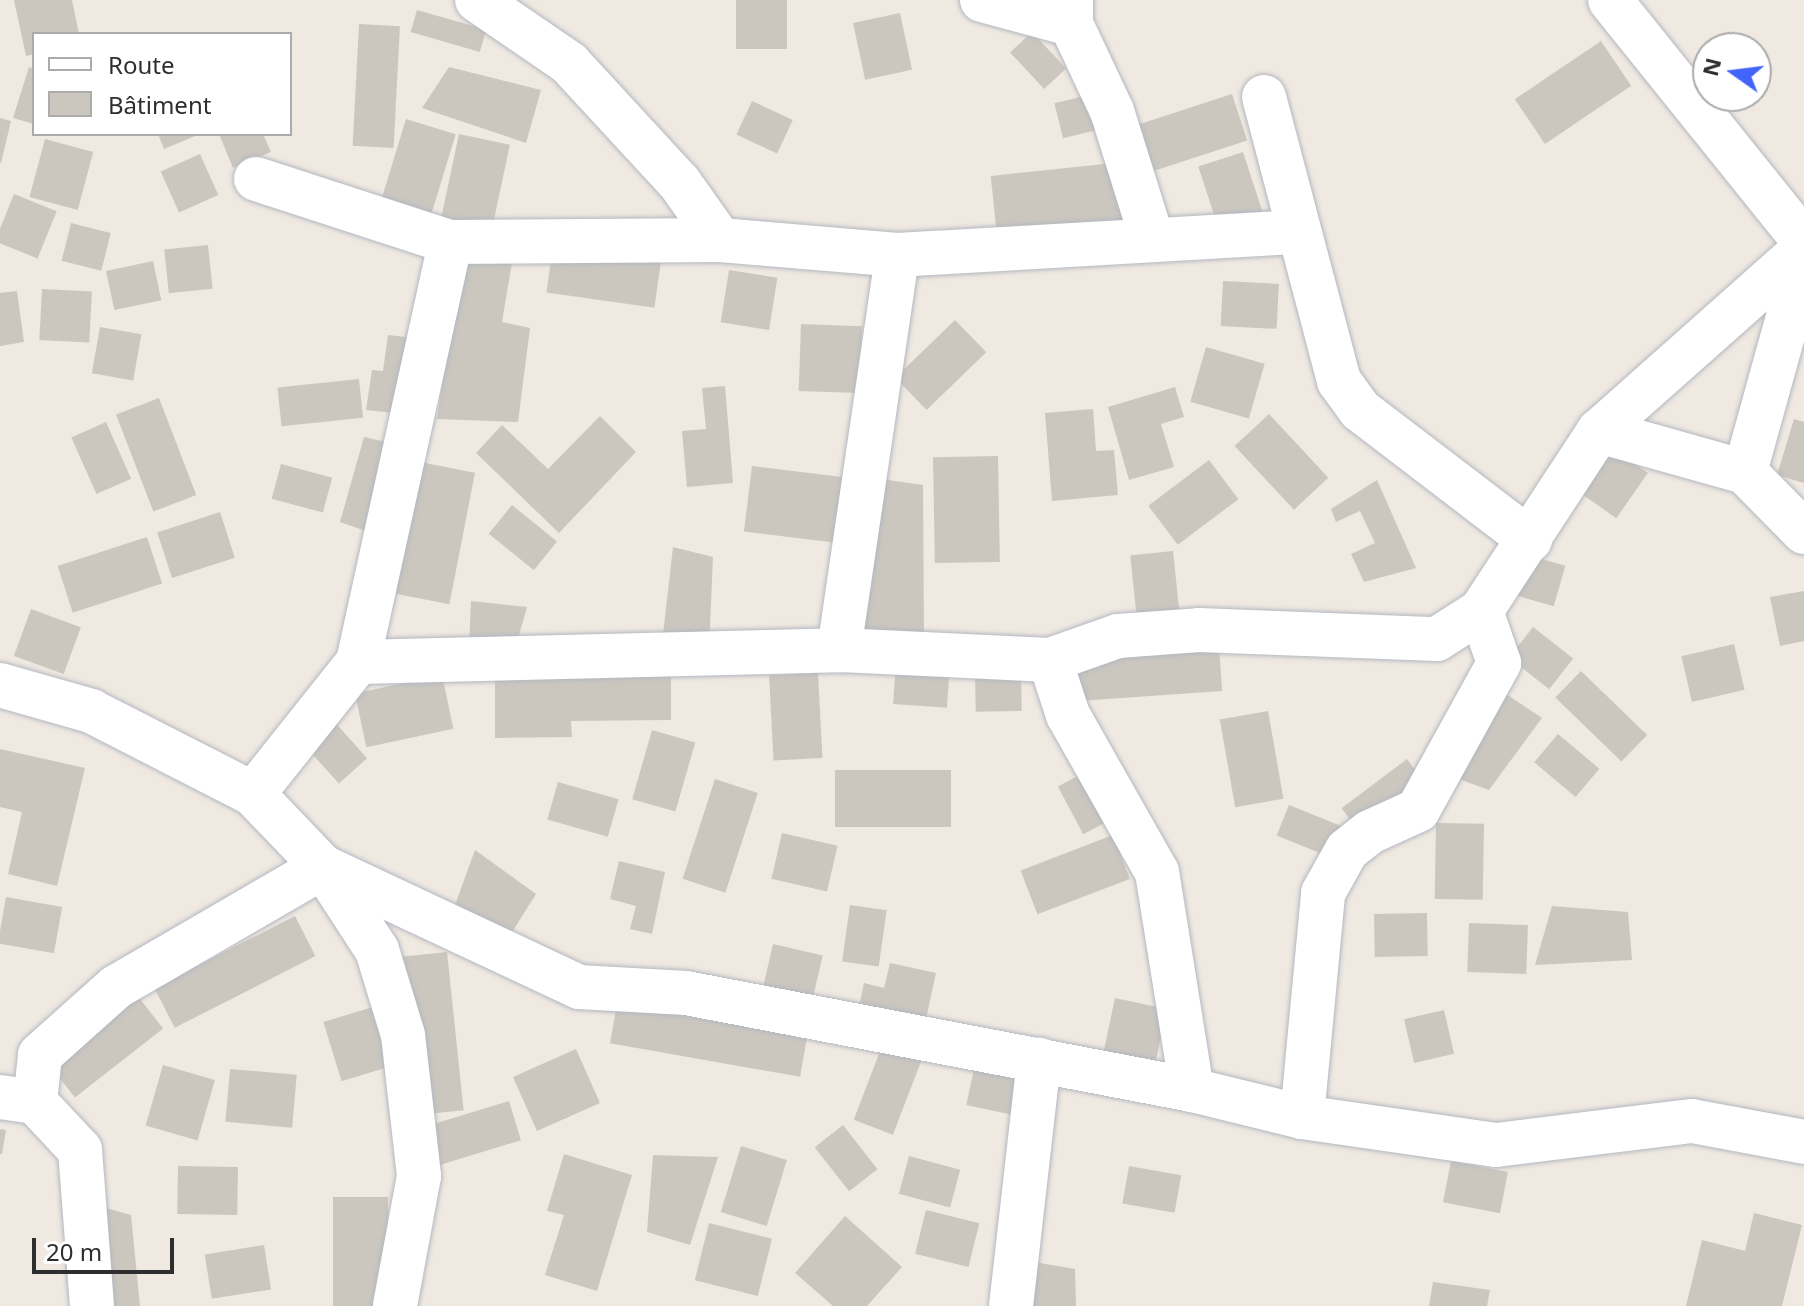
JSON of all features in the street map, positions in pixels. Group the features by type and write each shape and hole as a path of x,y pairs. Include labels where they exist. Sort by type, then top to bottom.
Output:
{"street":[{"path":"477,0 569,63 679,182 720,240"},
{"path":"982,0 1071,12 1112,111 1152,239"},
{"path":"1610,0 1804,241"},
{"path":"1264,97 1339,381 1360,410 1530,540"},
{"path":"256,179 450,242 720,240 897,255 1298,232"},
{"path":"253,794 358,662 450,242"},
{"path":"358,662 839,650 1050,660 1118,636 1199,630 1437,639 1481,611 1599,431 1804,249"},
{"path":"839,650 897,255"},
{"path":"1745,472 1804,259"},
{"path":"1599,431 1745,472 1804,532"},
{"path":"1302,1117 1323,893 1347,850 1370,832 1418,810 1499,663 1481,611"},
{"path":"1050,660 1068,715 1157,872 1192,1090"},
{"path":"0,685 91,711 253,794 323,867 377,950 403,1035 419,1176 395,1306"},
{"path":"323,867 579,987 686,993 1192,1090 1302,1117 1496,1145 1692,1121 1804,1142"},
{"path":"92,1306 80,1150 18,1099 40,1055 116,987 323,867"},
{"path":"1011,1306 1039,1060"}],"building":[{"path":"14,0 72,0 79,32 32,32 32,54 26,56"},
{"path":"736,0 787,0 787,49 736,49"},
{"path":"417,10 486,30 480,52 411,32"},
{"path":"900,13 912,70 865,80 853,23"},
{"path":"359,24 400,26 394,148 353,146"},
{"path":"1032,32 1066,69 1044,89 1010,52"},
{"path":"1601,41 1631,86 1545,144 1515,99"},
{"path":"29,67 32,68 32,123 13,118"},
{"path":"449,67 541,90 526,143 422,108"},
{"path":"1100,92 1109,127 1063,138 1054,103"},
{"path":"1232,94 1247,141 1143,174 1128,128"},
{"path":"752,101 793,120 777,154 736,135"},
{"path":"0,118 11,121 1,163 0,163"},
{"path":"406,119 456,134 429,223 379,208"},
{"path":"459,134 510,145 490,239 439,228"},
{"path":"159,136 195,136 164,149"},
{"path":"220,136 264,136 271,152 233,168"},
{"path":"45,139 93,152 78,210 29,197"},
{"path":"1243,152 1266,224 1222,239 1198,167"},
{"path":"200,154 218,195 179,213 161,171"},
{"path":"1123,162 1130,226 997,240 991,176"},
{"path":"14,194 57,211 38,259 0,243 0,229"},
{"path":"71,223 111,233 101,271 62,261"},
{"path":"208,245 213,289 169,293 164,250"},
{"path":"553,246 661,261 654,308 546,293"},
{"path":"463,254 513,257 502,322 530,328 518,422 437,419"},
{"path":"153,261 161,300 114,310 106,271"},
{"path":"729,270 777,278 769,330 721,322"},
{"path":"1223,281 1279,284 1277,329 1221,326"},
{"path":"42,289 92,292 89,343 39,340"},
{"path":"17,291 24,342 0,346 0,293"},
{"path":"955,320 986,352 927,410 895,378"},
{"path":"801,324 862,326 860,393 799,391"},
{"path":"100,327 141,334 133,381 92,373"},
{"path":"388,335 415,338 404,414 366,410 372,370 383,371"},
{"path":"1206,347 1265,364 1249,419 1190,402"},
{"path":"359,379 363,418 282,426 277,388"},
{"path":"725,386 733,483 687,487 682,431 706,429 702,388"},
{"path":"1175,387 1184,417 1161,424 1174,467 1129,480 1108,407"},
{"path":"159,398 196,495 153,512 116,414"},
{"path":"1093,409 1096,451 1114,450 1118,495 1052,501 1045,413"},
{"path":"1269,414 1328,478 1294,510 1235,446"},
{"path":"600,416 636,452 559,533 476,453 502,425 548,469"},
{"path":"1794,419 1804,422 1804,483 1777,475"},
{"path":"106,422 131,479 97,494 71,437"},
{"path":"364,437 404,446 383,537 340,522"},
{"path":"1602,441 1648,473 1616,518 1570,486"},
{"path":"998,456 1000,562 935,563 933,457"},
{"path":"1209,460 1238,499 1178,545 1148,506"},
{"path":"420,462 475,473 449,604 394,594"},
{"path":"281,464 332,478 323,512 272,499"},
{"path":"752,466 850,478 842,544 744,532"},
{"path":"874,478 923,485 924,639 862,636"},
{"path":"1377,480 1416,568 1364,582 1351,554 1375,543 1360,511 1336,522 1331,509"},
{"path":"512,505 557,542 534,570 489,534"},
{"path":"220,512 235,558 172,578 157,532"},
{"path":"147,537 162,584 73,613 58,566"},
{"path":"673,547 713,557 709,648 662,643"},
{"path":"1173,551 1179,610 1136,614 1130,555"},
{"path":"1524,554 1565,566 1554,606 1512,594"},
{"path":"1804,591 1804,641 1780,646 1770,597"},
{"path":"471,601 527,607 516,646 469,646"},
{"path":"31,609 81,627 64,674 14,656"},
{"path":"1533,627 1573,658 1549,689 1509,658"},
{"path":"1734,644 1745,690 1692,702 1681,656"},
{"path":"1219,646 1222,691 1074,701 1071,656"},
{"path":"896,662 950,666 947,708 893,704"},
{"path":"1581,671 1647,735 1621,762 1555,698"},
{"path":"1021,672 1022,711 976,712 975,673"},
{"path":"671,673 671,720 571,721 572,737 495,738 495,674"},
{"path":"818,673 822,758 774,760 769,676"},
{"path":"442,675 453,729 366,747 355,694"},
{"path":"1497,688 1542,718 1489,790 1442,773"},
{"path":"1268,711 1283,799 1235,807 1220,720"},
{"path":"331,718 367,758 339,784 303,743"},
{"path":"652,730 695,742 675,812 632,799"},
{"path":"1558,734 1599,769 1576,797 1534,762"},
{"path":"0,749 85,768 57,886 8,874 22,812 0,807"},
{"path":"1407,759 1423,780 1357,829 1342,808"},
{"path":"835,770 951,770 951,827 835,827"},
{"path":"1087,771 1112,819 1083,834 1058,786"},
{"path":"715,779 758,793 725,893 683,879"},
{"path":"558,782 619,799 608,837 547,819"},
{"path":"1289,805 1342,826 1329,857 1277,836"},
{"path":"1436,823 1484,824 1483,900 1435,899"},
{"path":"782,833 838,846 827,892 771,879"},
{"path":"1113,835 1130,879 1037,914 1021,870"},
{"path":"475,850 536,894 509,937 455,905"},
{"path":"619,861 665,872 652,934 630,929 636,906 610,899"},
{"path":"6,897 62,907 54,953 0,944"},
{"path":"850,905 887,910 879,967 842,961"},
{"path":"1552,906 1628,912 1632,960 1535,965"},
{"path":"1427,913 1428,956 1375,957 1374,914"},
{"path":"295,916 315,956 175,1028 154,988"},
{"path":"1469,923 1528,925 1526,974 1467,972"},
{"path":"773,944 823,955 812,1001 762,990"},
{"path":"447,952 464,1110 418,1115 401,957"},
{"path":"890,963 936,973 926,1019 859,1006 864,983 884,988"},
{"path":"133,990 163,1029 75,1098 45,1059"},
{"path":"618,998 808,1032 800,1077 610,1043"},
{"path":"1115,998 1167,1009 1154,1068 1103,1057"},
{"path":"376,1006 394,1065 342,1081 323,1022"},
{"path":"1444,1010 1454,1054 1414,1063 1404,1019"},
{"path":"882,1046 921,1061 893,1135 854,1120"},
{"path":"576,1049 600,1103 537,1131 513,1077"},
{"path":"975,1064 1022,1074 1013,1115 966,1105"},
{"path":"163,1065 215,1080 198,1140 146,1126"},
{"path":"230,1069 297,1075 292,1128 225,1122"},
{"path":"509,1101 521,1140 428,1169 416,1129"},
{"path":"843,1125 877,1169 849,1191 815,1147"},
{"path":"0,1129 6,1130 2,1154 0,1154"},
{"path":"741,1146 787,1160 767,1226 721,1212"},
{"path":"564,1154 632,1175 597,1291 545,1275 564,1215 547,1211"},
{"path":"653,1155 718,1157 690,1245 647,1232"},
{"path":"909,1156 960,1170 950,1207 899,1194"},
{"path":"1451,1161 1508,1172 1500,1213 1443,1202"},
{"path":"178,1166 238,1167 237,1215 177,1214"},
{"path":"1129,1166 1181,1175 1175,1213 1122,1203"},
{"path":"333,1197 388,1197 388,1306 333,1306"},
{"path":"92,1204 131,1215 140,1306 97,1306"},
{"path":"926,1210 979,1223 968,1267 915,1254"},
{"path":"1754,1213 1802,1225 1782,1306 1686,1306 1702,1240 1745,1251"},
{"path":"845,1216 902,1267 867,1306 833,1306 795,1273"},
{"path":"709,1223 772,1239 758,1296 695,1280"},
{"path":"264,1245 271,1289 212,1299 205,1254"},
{"path":"1022,1260 1075,1269 1076,1306 1022,1306"},
{"path":"1433,1282 1490,1290 1487,1306 1429,1306"}]}
